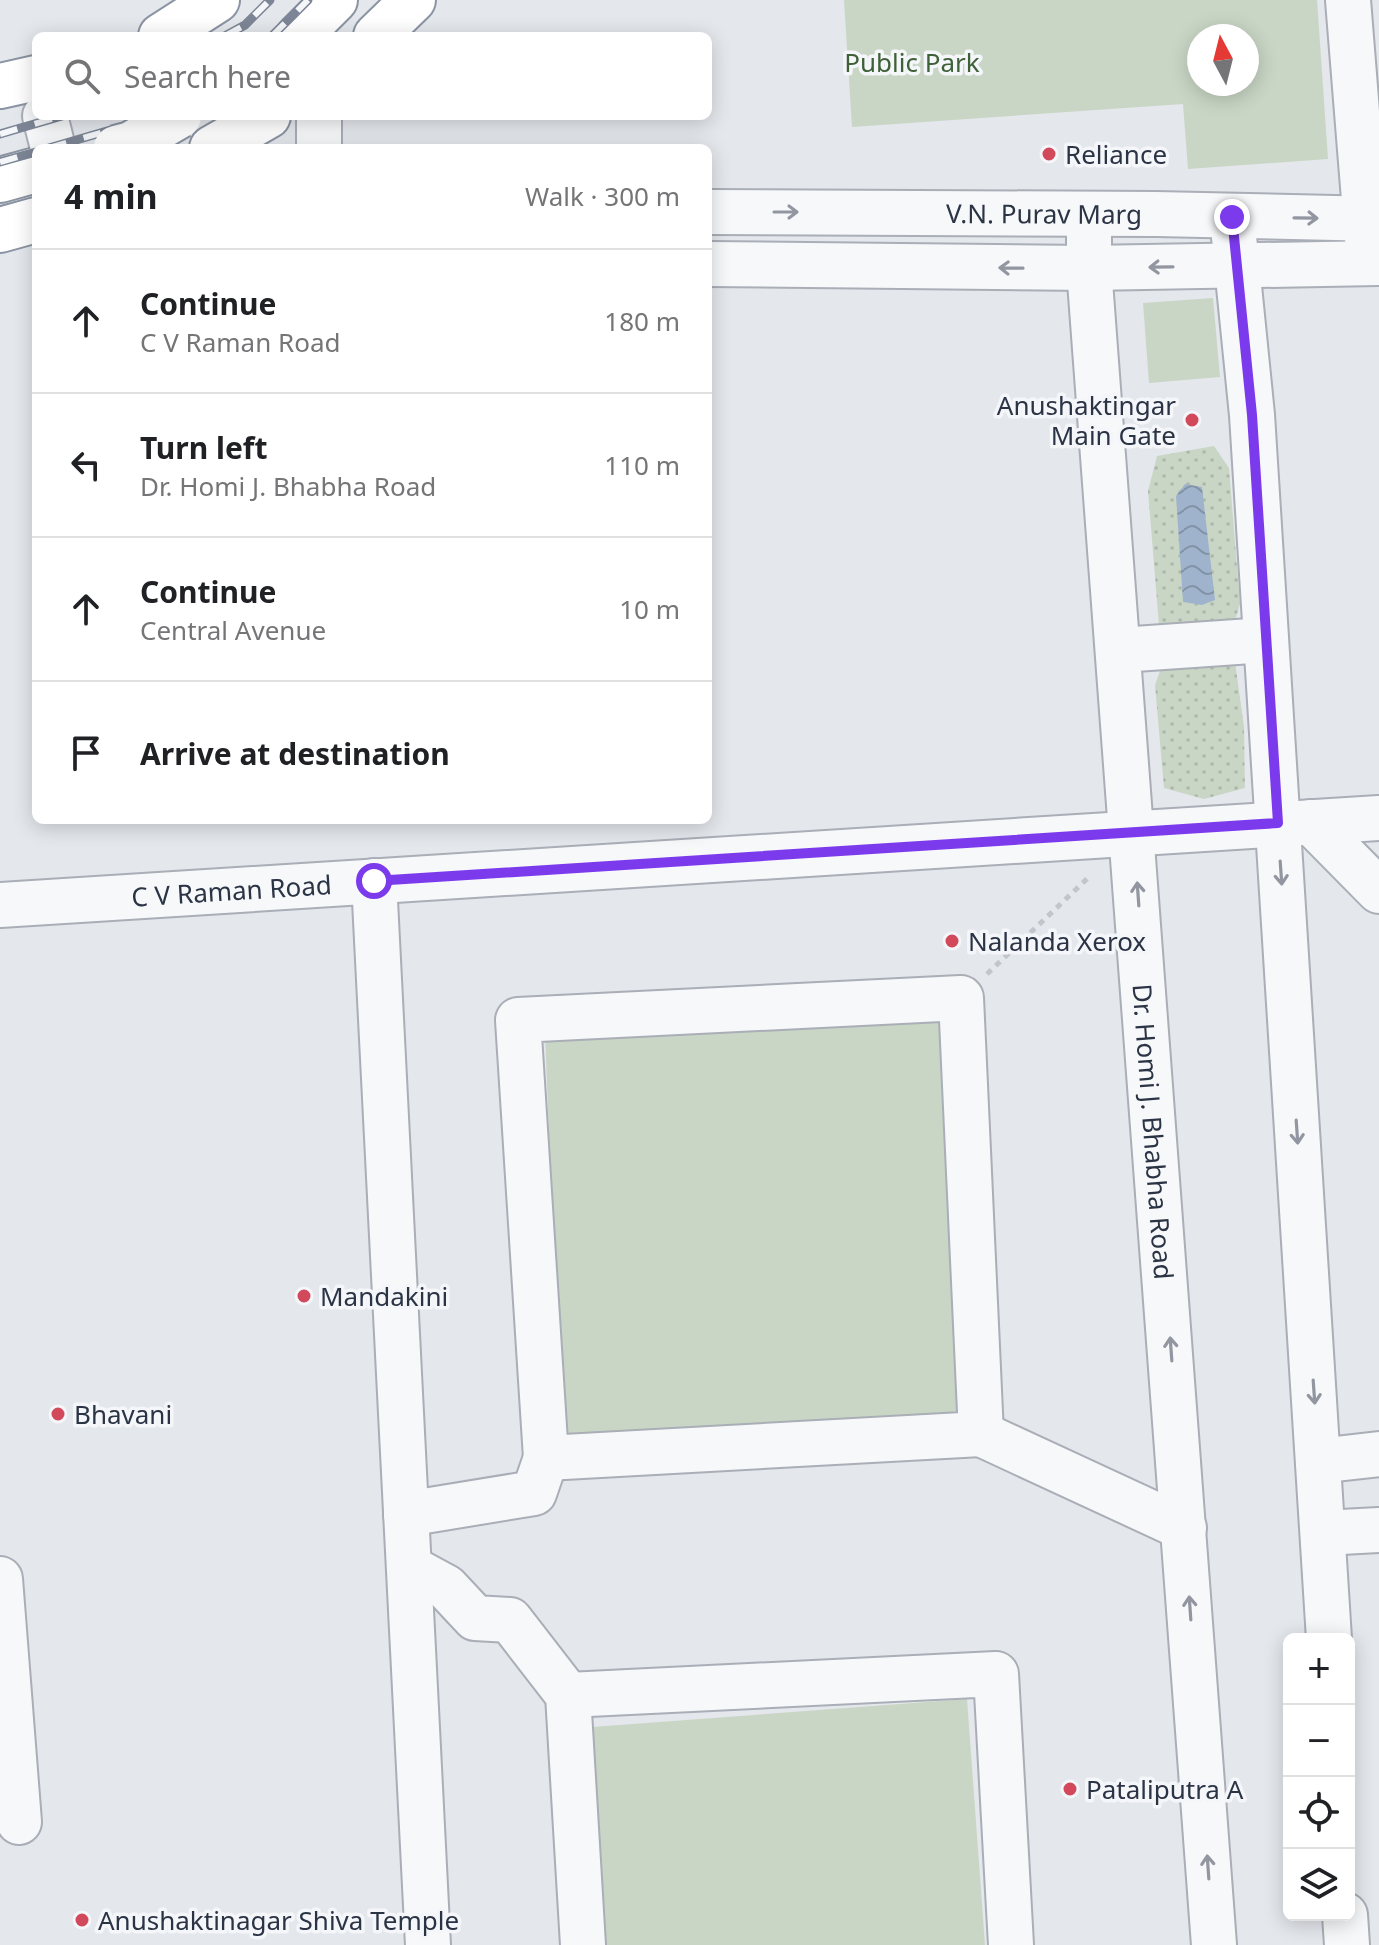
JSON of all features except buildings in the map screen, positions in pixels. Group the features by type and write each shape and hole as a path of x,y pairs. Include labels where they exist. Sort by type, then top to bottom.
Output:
{"highway":[{"path":"167,32 217,0"},
{"path":"303,32 335,0"},
{"path":"380,32 413,0"},
{"path":"131,144 172,120"},
{"path":"219,144 261,120"},
{"path":"0,180 32,171"},
{"path":"0,230 32,221"}],"street":[{"path":"1348,0 1373,219 1374,263"},
{"path":"42,120 51,144"},
{"path":"161,120 175,144"},
{"path":"319,120 319,144"},
{"name":"V.N. Purav Marg","path":"712,212 1373,219"},
{"name":"Dr. Homi J. Bhabha Road","path":"1089,214 1089,268 1134,834 1214,1945"},
{"path":"1232,217 1234,265 1252,415 1266,640 1294,822 1318,1461 1329,1633"},
{"name":"V.N. Purav Marg","path":"712,264 1089,268 1374,263"},
{"path":"1120,650 1266,640"},
{"name":"C V Raman Road","path":"0,905 1379,818"},
{"path":"1294,822 1379,891"},
{"path":"374,881 428,1945"},
{"path":"406,1514 534,1493 546,1458 518,1020 961,998 981,1434"},
{"path":"546,1458 981,1434 1184,1528"},
{"path":"1318,1461 1379,1454"},
{"path":"1323,1533 1379,1530"},
{"path":"409,1567 446,1587 475,1618 510,1620 568,1695 583,1945"},
{"path":"0,1579 19,1822"},
{"path":"568,1695 996,1674 1011,1945"},
{"path":"1345,1921 1347,1945"}],"path":[{"path":"961,998 1134,834"}],"green space":[{"name":"Public Park","path":"844,0 1317,0 1328,159 1188,169 1183,104 852,127"},
{"path":"1213,298 1220,377 1149,383 1143,303"},
{"path":"1214,446 1229,468 1240,604 1232,630 1159,625 1148,491 1157,456"},
{"path":"1199,657 1235,662 1244,727 1245,788 1204,799 1164,788 1155,685 1160,671"},
{"path":"943,1017 959,1423 561,1440 545,1033"},
{"path":"967,1699 985,1945 595,1945 579,1728"}],"water":[{"path":"1185,484 1202,487 1215,600 1202,605 1183,602 1176,496"}],"railway":[{"path":"232,32 245,25 270,0"},
{"path":"276,32 308,0"},
{"path":"0,134 48,120"},
{"path":"63,144 135,120"},
{"path":"0,162 32,153"}],"place":[{"name":"Reliance","path":"1049,154"},
{"name":"Anushaktingar Main Gate","path":"1192,420"},
{"name":"Nalanda Xerox","path":"952,941"},
{"name":"Mandakini","path":"304,1296"},
{"name":"Bhavani","path":"58,1414"},
{"name":"Pataliputra A","path":"1070,1789"},
{"name":"Anushaktinagar Shiva Temple","path":"82,1920"}],"route":[{"path":"374,881 1278,823 1252,415 1234,265 1232,217"}]}
